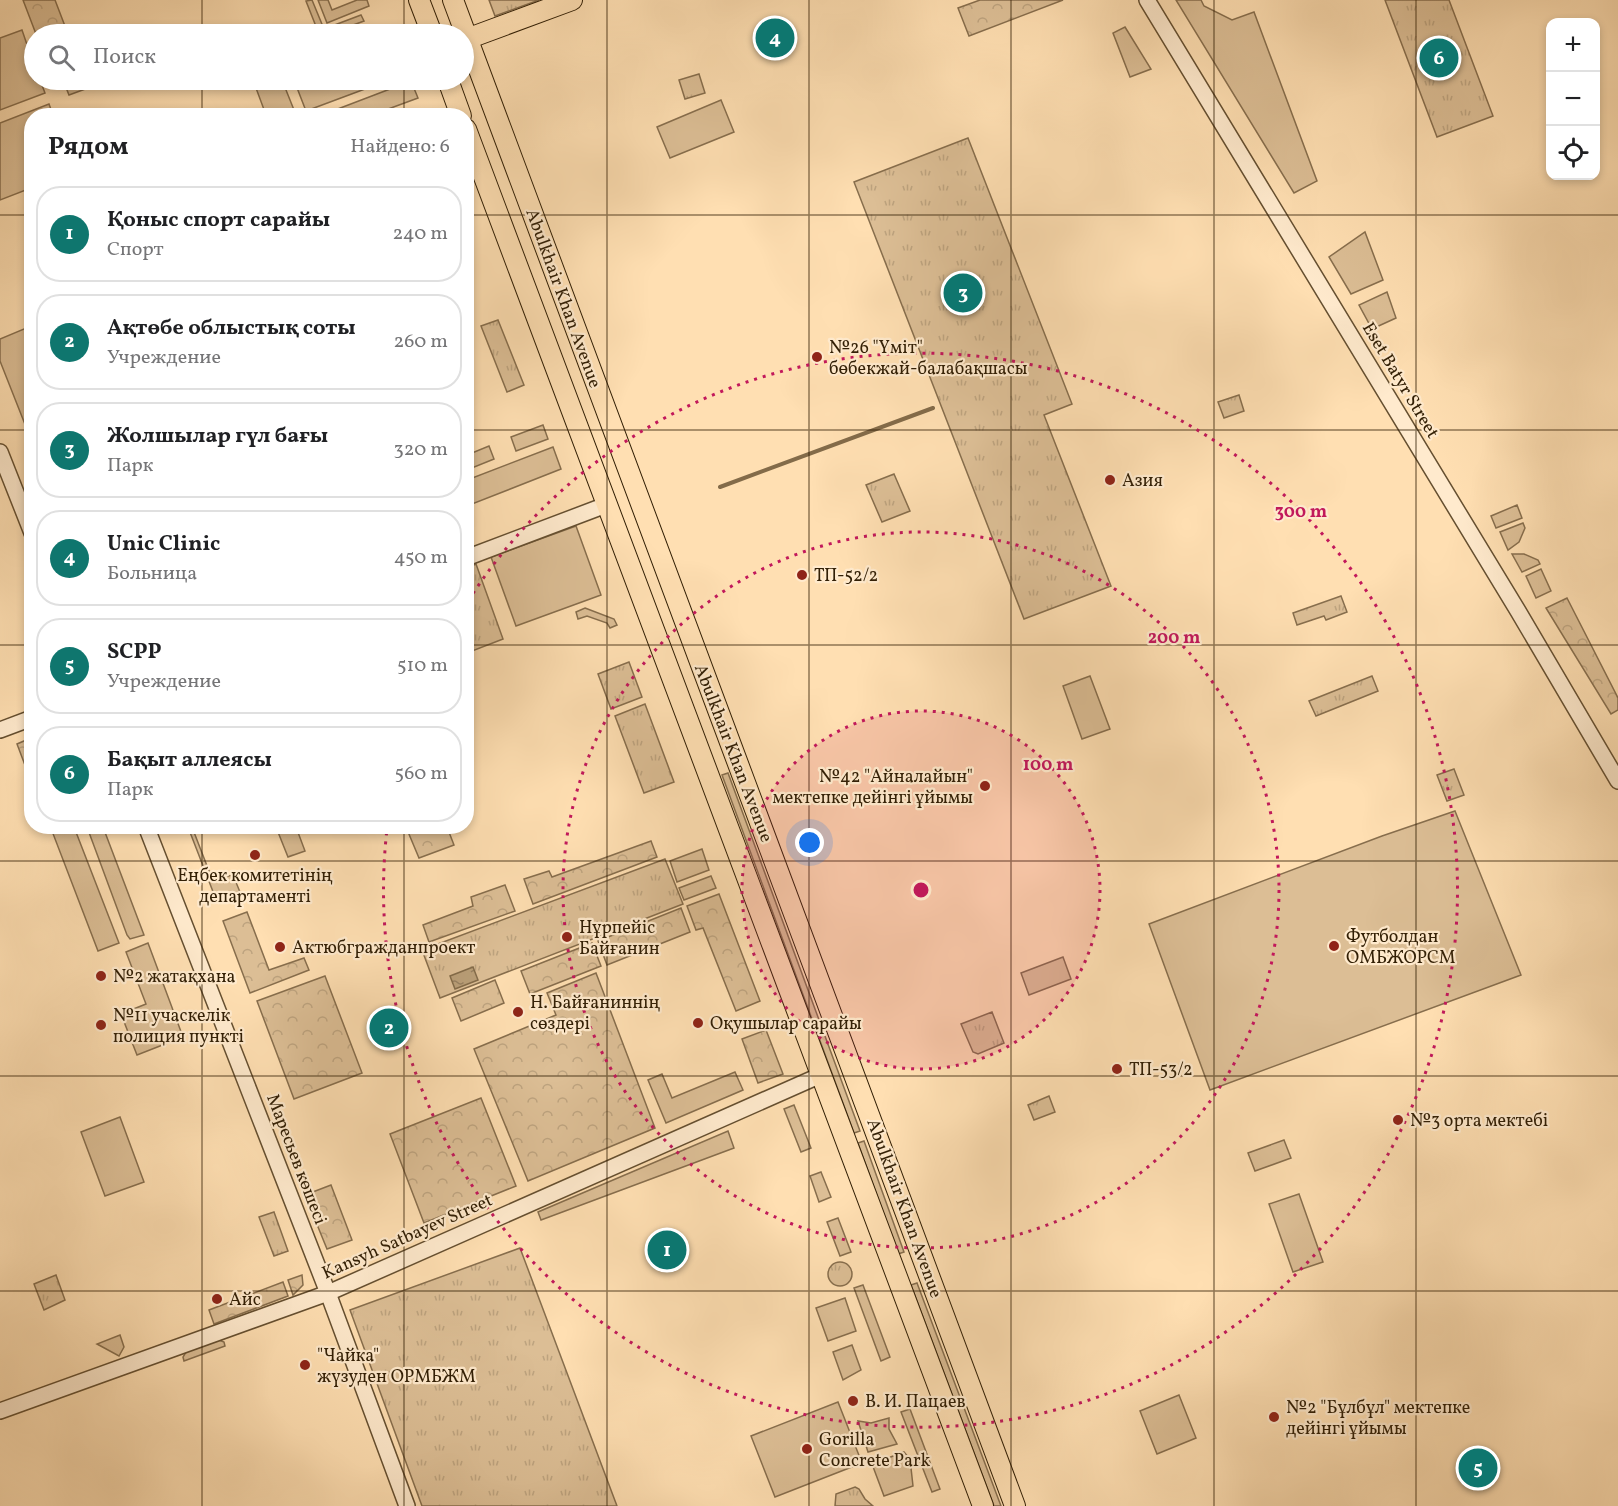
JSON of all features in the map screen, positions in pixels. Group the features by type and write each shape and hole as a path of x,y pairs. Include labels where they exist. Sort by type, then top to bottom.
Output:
{"main road":[{"path":"419,0 428,24"},
{"name":"Abulkhair Khan Avenue","path":"453,0 461,24"},
{"path":"474,37 572,0"},
{"name":"Abulkhair Khan Avenue","path":"474,60 1015,1506"},
{"name":"Abulkhair Khan Avenue","path":"452,90 458,108"},
{"path":"474,125 499,122"},
{"name":"Abulkhair Khan Avenue","path":"474,150 983,1506"},
{"path":"529,297 559,285"},
{"path":"702,760 732,748"},
{"path":"894,1269 924,1258"}],"street":[{"name":"Eset Batyr Street","path":"1147,0 1518,610 1618,781"},
{"path":"0,452 24,513"},
{"path":"474,555 606,505"},
{"path":"0,730 24,721"},
{"name":"Маресьев көшесі","path":"150,834 328,1293 407,1506"},
{"name":"Kansyh Satbayev Street","path":"0,1411 328,1293 821,1076"}],"green space":[{"path":"23,0 55,0 64,24 32,24"},
{"path":"312,0 322,24 315,24 306,1"},
{"path":"318,0 328,0 332,10 357,0 367,0 369,6 327,23"},
{"path":"489,0 539,0 495,16"},
{"path":"980,0 1063,0 969,36 958,8"},
{"path":"1176,0 1201,0 1204,6 1232,20 1254,12 1317,181 1294,193"},
{"path":"1385,0 1449,0 1493,116 1437,137"},
{"path":"361,15 364,21 356,24 337,24"},
{"path":"1125,27 1151,69 1130,77 1113,33"},
{"path":"22,30 24,36 24,90 44,90 45,93 0,110 0,38"},
{"path":"699,74 705,93 685,99 679,80"},
{"path":"67,90 83,90 69,95"},
{"path":"257,90 286,90 293,108 263,108"},
{"path":"298,90 362,90 314,108 305,108"},
{"path":"387,90 415,90 418,98 391,108 340,108"},
{"path":"721,100 734,132 670,158 657,127"},
{"path":"49,104 50,108 39,108"},
{"path":"24,114 24,191 0,200 0,123"},
{"path":"968,138 1072,404 1044,415 1111,586 1024,619 854,182"},
{"path":"1365,232 1383,280 1351,294 1329,257"},
{"path":"1387,292 1396,318 1372,329 1359,305"},
{"path":"498,320 524,385 507,392 481,326"},
{"path":"24,329 24,422 0,361 0,339"},
{"path":"1239,395 1244,411 1224,418 1218,402"},
{"path":"543,425 548,439 516,451 511,437"},
{"path":"489,446 494,459 474,467 474,452"},
{"path":"553,447 561,469 474,503 474,477"},
{"path":"894,474 910,511 882,522 866,485"},
{"path":"1517,505 1522,518 1496,528 1491,516"},
{"path":"1523,523 1525,528 1519,542 1508,550 1500,532"},
{"path":"576,526 601,595 516,626 491,557"},
{"path":"1512,554 1524,554 1538,560 1540,564 1522,572"},
{"path":"476,564 503,639 474,650 474,565"},
{"path":"1541,569 1551,591 1536,598 1526,576"},
{"path":"1341,596 1347,612 1326,620 1324,616 1297,625 1293,613"},
{"path":"1567,598 1618,698 1618,710 1611,714 1546,608"},
{"path":"585,608 614,619 617,625 610,628 607,623 587,616 578,619 576,612"},
{"path":"629,662 642,697 611,709 598,674"},
{"path":"1090,676 1110,729 1082,739 1063,686"},
{"path":"1372,676 1378,691 1316,716 1309,701"},
{"path":"645,704 674,782 644,793 615,716"},
{"path":"24,741 24,762 17,744"},
{"path":"1454,769 1464,795 1447,801 1437,775"},
{"path":"728,773 860,1131 854,1133 722,775"},
{"name":"Футболдан ОМБЖОРСМ","path":"1455,811 1521,975 1210,1090 1149,924 1382,836"},
{"path":"53,834 77,834 119,943 98,951"},
{"path":"90,834 106,834 144,935 130,939"},
{"path":"191,834 195,834 209,871 220,878 233,875 240,892 217,902"},
{"path":"279,834 299,834 305,851 288,857"},
{"path":"409,834 450,834 454,845 419,858"},
{"path":"651,841 657,857 533,904 524,879 549,871 552,877"},
{"path":"702,849 709,870 677,882 670,861"},
{"path":"665,859 683,904 440,998 422,950"},
{"path":"711,876 716,888 684,900 679,888"},
{"path":"505,885 515,911 429,942 423,925 473,906 471,897"},
{"path":"719,894 760,1001 736,1011 703,928 696,930 687,906"},
{"path":"681,908 690,932 607,965 598,941"},
{"path":"247,912 269,970 304,958 309,970 250,993 223,921"},
{"path":"148,943 183,1037 137,1055 121,1014 146,1004 126,952"},
{"path":"592,943 601,966 530,994 521,971"},
{"path":"1063,957 1071,979 1029,995 1021,973"},
{"path":"596,973 655,1128 528,1181 474,1049 556,1015 547,993"},
{"path":"325,976 362,1073 294,1099 257,1001"},
{"path":"495,980 504,1003 461,1021 452,998"},
{"path":"992,1012 1004,1043 978,1054 973,1052 961,1024"},
{"path":"766,1030 783,1074 758,1083 742,1039"},
{"path":"735,1072 743,1090 666,1123 648,1080 662,1074 672,1098"},
{"path":"1049,1096 1055,1112 1034,1120 1028,1105"},
{"path":"481,1098 516,1186 424,1223 390,1134"},
{"path":"794,1105 811,1148 801,1152 784,1109"},
{"path":"120,1117 144,1182 105,1196 81,1132"},
{"path":"728,1131 734,1148 541,1220 538,1212"},
{"path":"1284,1140 1291,1158 1255,1171 1248,1153"},
{"path":"864,1141 904,1252 898,1254 858,1143"},
{"path":"821,1172 831,1197 819,1202 810,1176"},
{"path":"331,1185 352,1240 327,1249 305,1195"},
{"path":"1299,1194 1323,1262 1293,1272 1269,1204"},
{"path":"274,1212 288,1251 274,1256 259,1217"},
{"path":"838,1218 851,1252 840,1256 827,1222"},
{"path":"520,1248 617,1506 422,1506 350,1310"},
{"path":"840,1262 849,1265 852,1274 849,1283 840,1286 831,1283 828,1274 831,1265"},
{"path":"56,1275 65,1300 44,1310 34,1284"},
{"path":"302,1275 303,1285 293,1295 288,1280"},
{"path":"283,1282 288,1296 214,1324 209,1310"},
{"path":"917,1283 1001,1506 994,1506 911,1285"},
{"path":"863,1285 890,1357 881,1361 854,1288"},
{"path":"845,1298 856,1331 828,1341 816,1308"},
{"path":"120,1335 124,1347 119,1356 97,1344"},
{"path":"219,1340 224,1342 225,1346 184,1361 183,1357 186,1352"},
{"path":"852,1345 861,1370 843,1380 833,1352"},
{"path":"1179,1395 1196,1438 1157,1454 1140,1411"},
{"name":"Gorilla Concrete Park","path":"838,1402 862,1463 775,1497 751,1436"},
{"path":"910,1409 940,1489 932,1492 901,1412"},
{"path":"889,1418 889,1429 897,1444 868,1452 858,1421 871,1423"},
{"path":"904,1452 910,1459 913,1486 884,1496 872,1464"},
{"path":"855,1487 873,1506 835,1506 836,1494"}],"water":[{"path":"473,967 478,980 455,989 450,976"}],"waterway":[{"path":"720,487 933,408"}],"place":[{"name":"Unic Clinic","path":"775,38"},
{"name":"Бақыт аллеясы","path":"1439,58"},
{"name":"Жолшылар гүл бағы","path":"963,293"},
{"name":"№26 \"Үміт\" бөбекжай-балабақшасы","path":"817,357"},
{"name":"Азия","path":"1110,480"},
{"name":"ТП-52/2","path":"802,575"},
{"name":"№42 \"Айналайын\" мектепке дейінгі ұйымы","path":"985,786"},
{"name":"Еңбек комитетінің департаменті","path":"255,855"},
{"name":"Нұрпейіс Байғанин","path":"567,937"},
{"name":"Футболдан ОМБЖОРСМ","path":"1334,946"},
{"name":"Актюбгражданпроект","path":"280,947"},
{"name":"№2 жатақхана","path":"101,976"},
{"name":"Н. Байғаниннің сөздері","path":"518,1012"},
{"name":"Оқушылар сарайы","path":"698,1023"},
{"name":"№11 учаскелік полиция пункті","path":"101,1025"},
{"name":"Ақтөбе облыстық соты","path":"389,1028"},
{"name":"ТП-53/2","path":"1117,1069"},
{"name":"№3 орта мектебі","path":"1398,1120"},
{"name":"Қоныс спорт сарайы","path":"667,1250"},
{"name":"Айс","path":"217,1299"},
{"name":"\"Чайка\" жүзуден ОРМБЖМ","path":"305,1365"},
{"name":"В. И. Пацаев","path":"853,1401"},
{"name":"№2 \"Бұлбұл\" мектепке дейінгі ұйымы","path":"1274,1417"},
{"name":"Gorilla Concrete Park","path":"807,1449"},
{"name":"SCPP","path":"1478,1468"}]}
